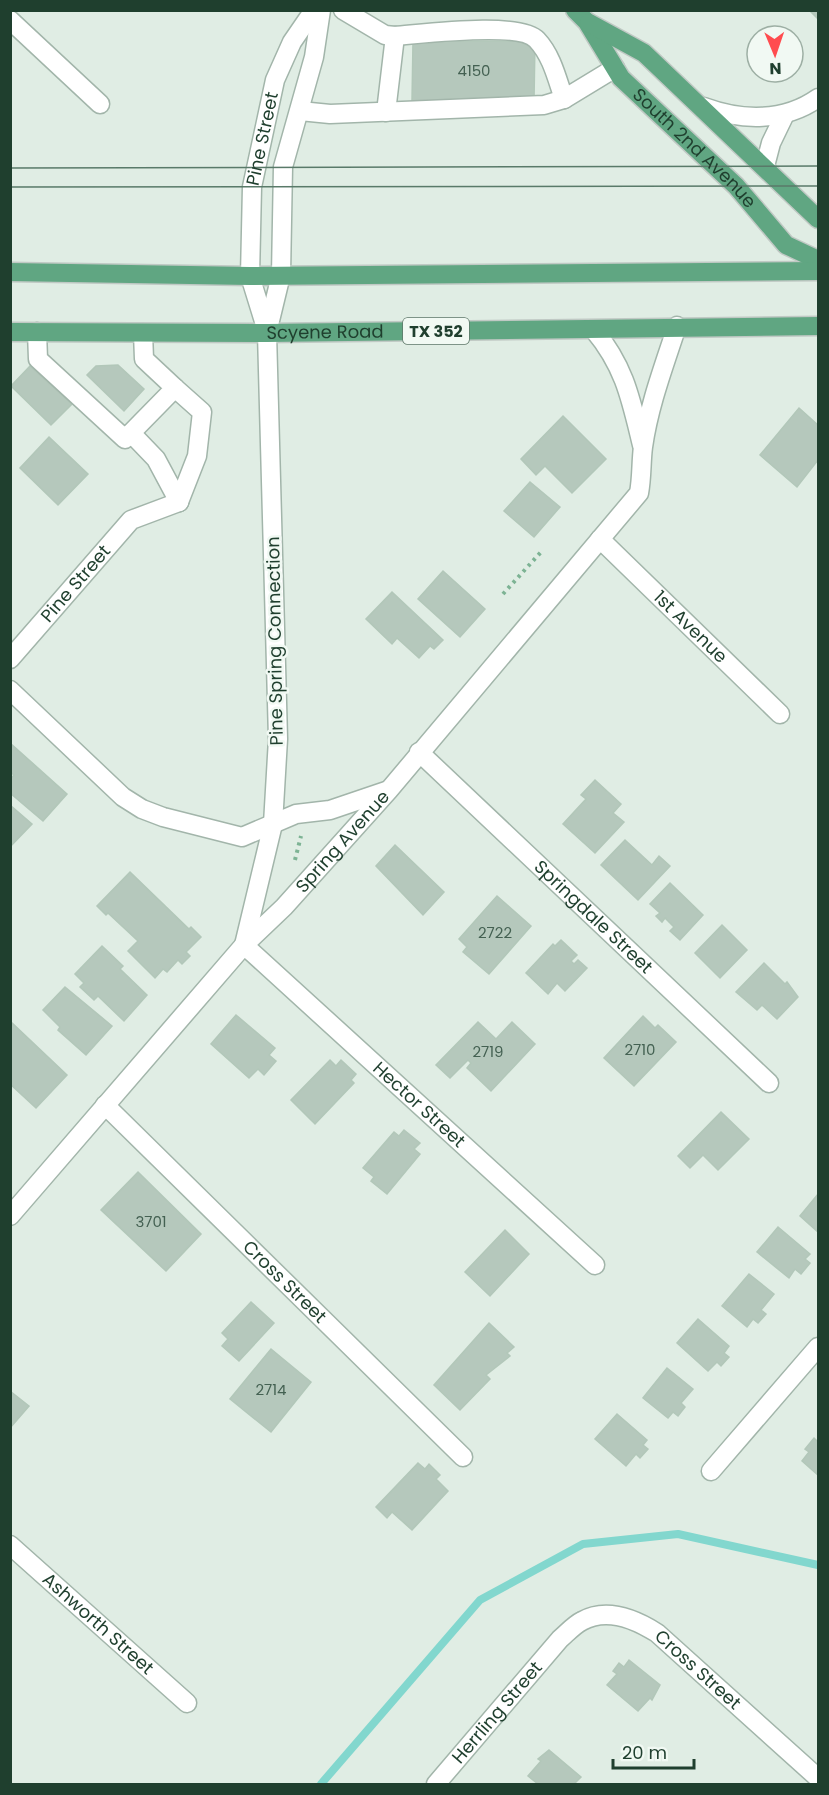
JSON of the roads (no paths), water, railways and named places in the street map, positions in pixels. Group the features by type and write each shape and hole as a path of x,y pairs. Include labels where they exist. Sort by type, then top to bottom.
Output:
{"main road":[{"name":"South 2nd Avenue","path":"581,16 621,78 736,186 786,245 819,260"},
{"name":"South 2nd Avenue","path":"581,16 644,53 704,107 819,219"},
{"path":"10,272 250,276 819,271"},
{"name":"Scyene Road","path":"10,332 267,333 594,330 677,326 819,326"}],"street":[{"name":"Pine Street","path":"250,276 252,187 275,80 292,42 314,10"},
{"name":"Pine Street","path":"281,275 283,167 314,57 321,10"},
{"path":"343,10 385,35 490,29 528,33 537,39 547,54 564,99"},
{"path":"10,20 100,104"},
{"path":"386,112 394,36"},
{"path":"300,111 330,114 522,107 564,99 615,68"},
{"path":"704,107 726,115 751,117 785,114 818,99"},
{"path":"765,166 771,143 785,114"},
{"name":"Pine Spring Connection","path":"267,333 281,275"},
{"name":"Pine Spring Connection","path":"244,945 273,824 278,739 267,333 250,276"},
{"name":"Spring Avenue","path":"10,1216 244,945 284,907 389,790 639,493 643,473 643,448 657,384 677,326"},
{"name":"Spring Avenue","path":"594,330 612,352 628,388 643,448"},
{"path":"37,332 39,359 125,439 175,388"},
{"path":"144,333 144,359 202,412 197,456 179,502"},
{"path":"131,433 156,459 179,502"},
{"name":"Pine Street","path":"10,659 131,520 179,502"},
{"name":"1st Avenue","path":"600,539 780,714"},
{"path":"10,690 123,797 142,809 164,817 242,837 296,814 330,810 389,790"},
{"name":"Springdale Street","path":"419,752 769,1083"},
{"name":"Hector Street","path":"244,945 595,1265"},
{"name":"Cross Street","path":"105,1105 463,1457"},
{"path":"711,1471 819,1347"},
{"name":"Ashworth Street","path":"10,1545 187,1703"},
{"name":"Cross Street","path":"560,1639 582,1621 597,1616 619,1615 641,1622 657,1633 819,1778"},
{"name":"Herrling Street","path":"436,1785 560,1639"}],"waterway":[{"path":"321,1784 480,1600 583,1544 678,1534 818,1565"}],"tram line":[{"path":"10,168 818,166"},
{"path":"10,187 818,186"}]}
